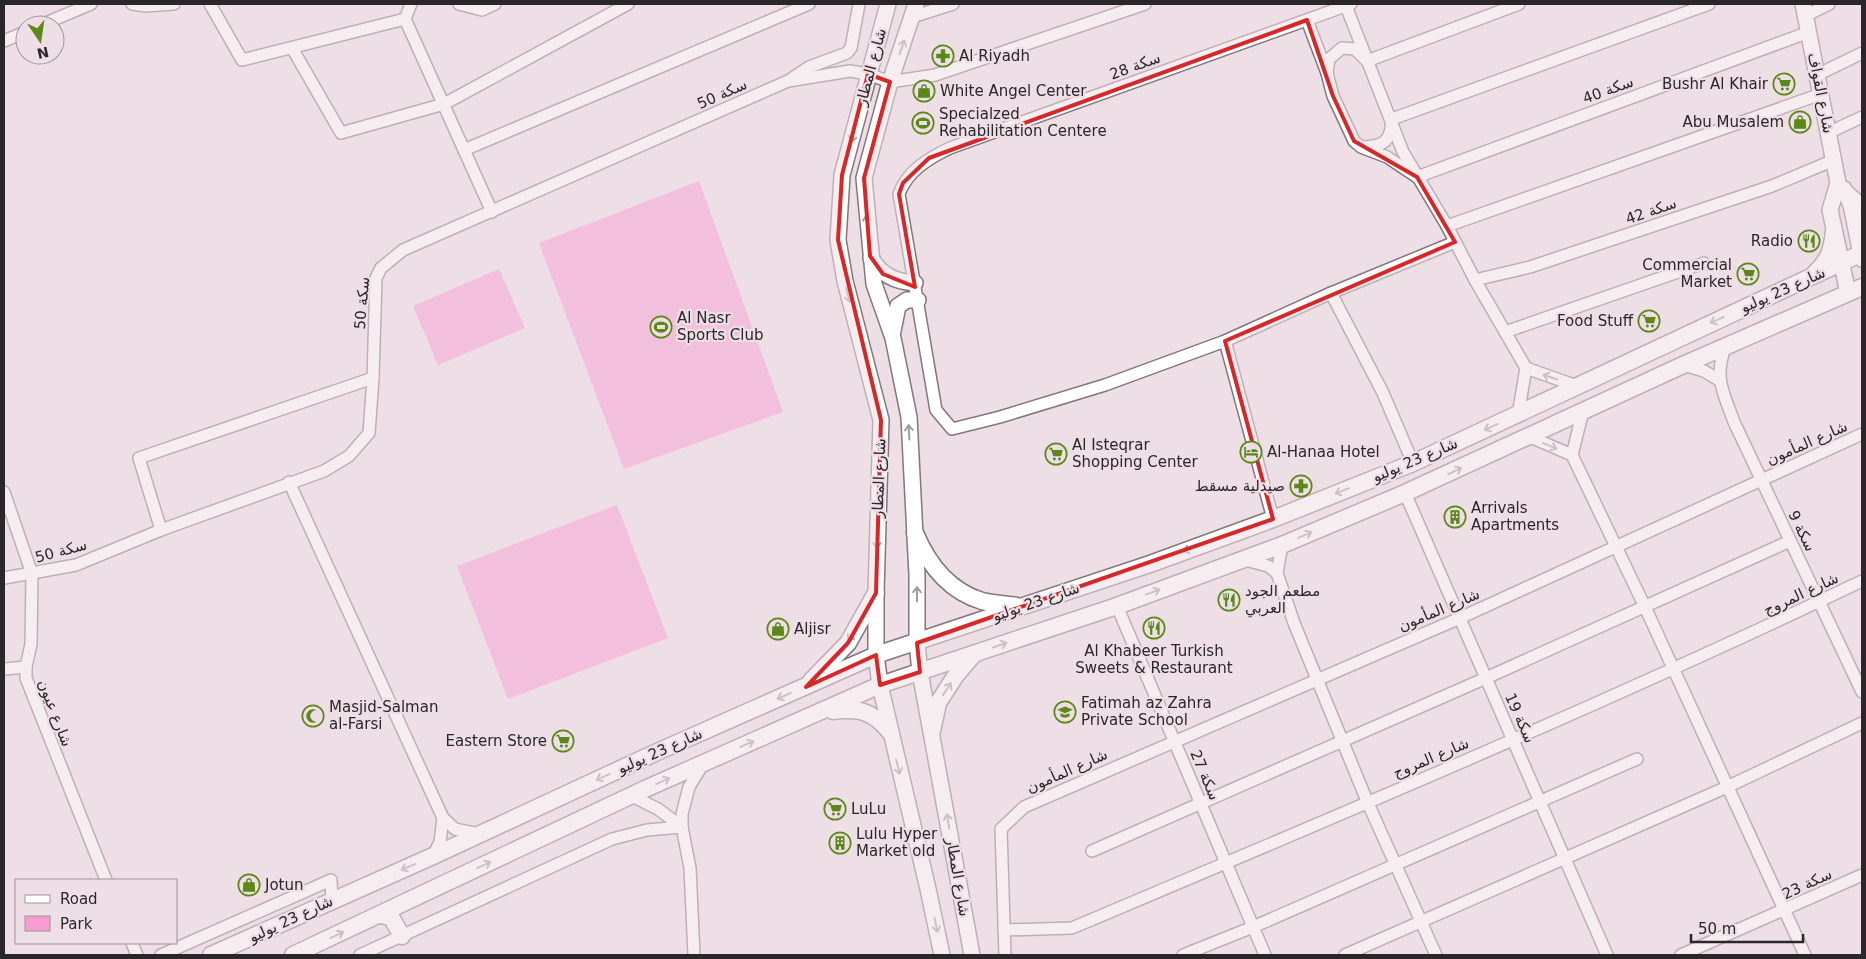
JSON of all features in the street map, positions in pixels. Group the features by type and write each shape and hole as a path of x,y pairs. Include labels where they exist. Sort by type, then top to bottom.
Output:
{"main road":[{"path":"1843,188 1862,207"},
{"path":"1807,280 1826,262 1832,252 1834,231"},
{"name":"شارع 23 يوليو","path":"211,955 876,655 917,643 1150,564 1413,463 1518,415 1574,385 1862,255"},
{"name":"شارع 23 يوليو","path":"293,955 816,712 880,685 1116,606 1282,545 1406,493 1683,365 1855,290"},
{"path":"915,533 923,553 946,582 982,601 1022,606"},
{"path":"806,687 848,643 876,593"},
{"path":"932,731 938,702 956,675 974,654"},
{"path":"816,712 855,709 879,719 890,732"},
{"path":"380,915 386,915 393,919 402,936"}],"street":[{"path":"65,15 91,4"},
{"path":"132,4 146,6 174,4"},
{"path":"210,4 242,60 405,19"},
{"path":"411,4 405,19 492,212"},
{"path":"460,4 482,10 495,4"},
{"path":"292,48 341,133 444,104 628,4"},
{"path":"464,150 809,4"},
{"path":"788,81 809,67 847,53 851,48 859,4"},
{"name":"شارع المطار","path":"888,4 842,175 838,240 845,281 881,420 876,593 876,655 880,685 942,955"},
{"path":"914,10 953,4"},
{"path":"890,82 935,75 968,66 1145,4"},
{"path":"1367,61 1519,4"},
{"path":"1392,120 1710,4"},
{"path":"1804,10 1829,4"},
{"path":"1349,5 1367,61 1392,120 1403,152 1447,226 1475,280 1526,368 1518,415"},
{"name":"سكة 28","path":"914,284 899,194 903,183 929,158 1349,5"},
{"name":"شارع المطار","path":"914,10 890,82 864,178 874,284 893,338 908,417 915,533 917,643 920,672 972,955"},
{"name":"شارع القواف","path":"1804,10 1834,160 1862,255"},
{"path":"1308,20 1333,96 1354,141 1361,147 1387,158 1417,177"},
{"name":"سكة 40","path":"1417,177 1809,32"},
{"path":"1327,73 1329,59 1342,48 1355,49 1367,61"},
{"path":"1817,75 1862,53"},
{"name":"سكة 50","path":"4,578 76,565 161,530 288,482 324,471 349,456 369,433 373,378 376,278 380,268 403,250 788,81 850,71 868,74 890,82"},
{"path":"1447,226 1821,94"},
{"path":"1828,133 1862,117"},
{"path":"1361,147 1381,145 1388,140 1392,133 1392,120"},
{"name":"سكة 42","path":"1475,280 1530,267 1772,186 1834,160"},
{"name":"شارع القواف","path":"1843,188 1830,210 1841,264 1855,290"},
{"path":"870,256 883,274 898,281 914,284 936,410 952,429 1000,417 1105,385 1225,341 1331,293 1456,242"},
{"path":"1505,332 1704,263"},
{"path":"1331,293 1383,393 1413,463"},
{"path":"893,338 895,311 898,306 907,300 918,300"},
{"path":"1225,341 1272,518"},
{"name":"سكة 9","path":"1725,347 1720,362 1719,380 1734,422 1862,692"},
{"path":"1683,365 1704,371 1719,380"},
{"path":"1526,368 1574,385"},
{"path":"161,530 139,458 373,378"},
{"path":"1583,411 1572,455 1674,669 1805,955"},
{"name":"شارع المأمون","path":"1005,955 1001,829 1024,807 1460,618 1862,434"},
{"path":"1528,436 1572,455"},
{"path":"288,482 443,818 463,832 480,834"},
{"name":"شارع عيون","path":"4,492 32,574 31,644 26,667 29,688 106,879"},
{"name":"سكة 19","path":"1406,493 1607,955"},
{"path":"1092,851 1486,678 1790,541"},
{"path":"1282,545 1277,573 1316,679 1367,801 1436,955"},
{"path":"1241,559 1268,566 1277,573"},
{"name":"شارع المروج","path":"1004,930 1072,928 1514,740 1862,582"},
{"name":"سكة 27","path":"1116,606 1227,862 1265,955"},
{"path":"4,669 26,667"},
{"path":"1345,955 1727,787 1862,723"},
{"path":"1183,955 1396,865 1637,758"},
{"path":"694,955 690,868 682,827 682,814 689,787 703,764"},
{"path":"632,796 658,809 682,827"},
{"path":"433,856 440,842 443,818"},
{"path":"360,955 612,840 646,830 682,827"},
{"name":"23 سكة","path":"1681,955 1862,875"},
{"path":"162,955 332,880 332,900"}],"highlighted area":[{"path":"1307,20 1333,96 1354,141 1417,177 1455,242 1225,341 1273,519 917,643 920,672 880,685 876,655 806,687 848,643 876,593 881,420 838,240 842,175 868,74 890,82 864,178 870,256 883,274 915,287 899,194 903,183 929,158"}],"green space":[{"name":"Al Nasr Sports Club","path":"699,181 783,412 624,469 539,243"},
{"path":"499,269 525,328 438,365 413,306"},
{"path":"617,505 668,638 508,699 457,566"}],"place":[{"name":"Al Riyadh","path":"943,56"},
{"name":"Bushr Al Khair","path":"1784,84"},
{"name":"White Angel Center","path":"924,91"},
{"name":"Abu Musalem","path":"1800,122"},
{"name":"Specialzed Rehabilitation Centere","path":"923,123"},
{"name":"Radio","path":"1809,241"},
{"name":"Commercial Market","path":"1748,274"},
{"name":"Food Stuff","path":"1649,321"},
{"name":"Al Nasr Sports Club","path":"661,327"},
{"name":"Al-Hanaa Hotel","path":"1251,452"},
{"name":"Al Isteqrar Shopping Center","path":"1056,454"},
{"name":"صيدلية مسقط","path":"1301,486"},
{"name":"Arrivals Apartments","path":"1455,517"},
{"name":"مطعم الجود العربي","path":"1229,600"},
{"name":"Al Khabeer Turkish Sweets & Restaurant","path":"1154,628"},
{"name":"Aljisr","path":"778,629"},
{"name":"Fatimah az Zahra Private School","path":"1065,712"},
{"name":"Masjid-Salman al-Farsi","path":"313,716"},
{"name":"Eastern Store","path":"563,741"},
{"name":"LuLu","path":"835,809"},
{"name":"Lulu Hyper Market old","path":"840,843"},
{"name":"Jotun","path":"249,885"}]}
